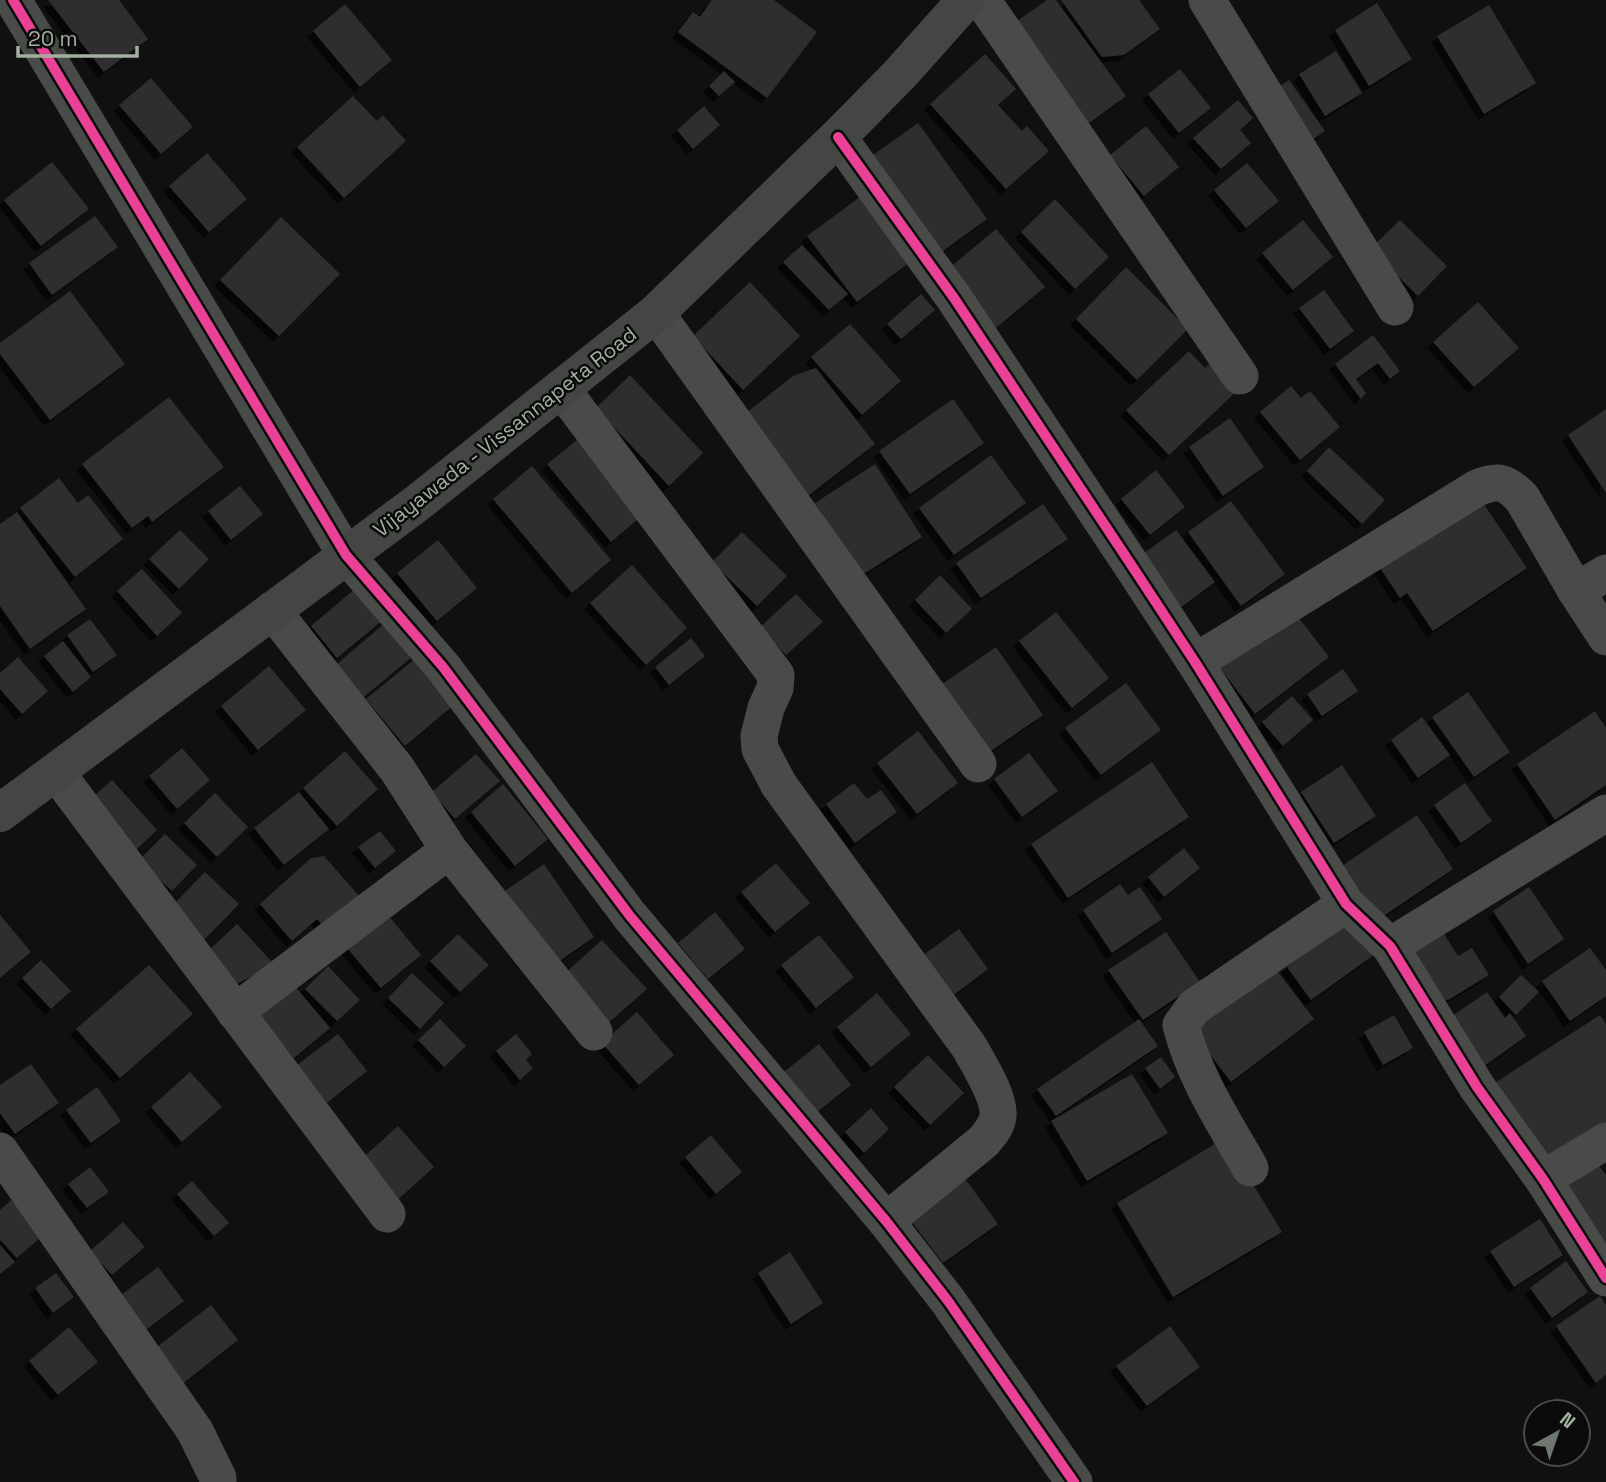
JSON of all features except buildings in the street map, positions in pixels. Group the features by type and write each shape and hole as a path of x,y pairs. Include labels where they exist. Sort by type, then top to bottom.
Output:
{"main road":[{"name":"Vijayawada - Vissannapeta Road","path":"0,813 416,504 656,313 838,137 900,74 966,0"}],"street":[{"path":"13,0 346,555 443,667 630,916 886,1221 948,1301 1074,1482"},
{"path":"982,0 1240,376"},
{"path":"1207,0 1395,307"},
{"path":"838,137 954,298 1195,662 1346,904 1390,946 1477,1087 1542,1179 1606,1278"},
{"path":"656,313 978,764"},
{"path":"561,388 776,675 775,688 766,708 759,736 760,749 779,785 970,1048 995,1099 998,1114 994,1127 984,1141 886,1221"},
{"path":"1195,662 1477,488 1493,481 1510,486 1522,498 1591,582 1606,637"},
{"path":"272,610 397,769 449,850 594,1032"},
{"path":"56,772 387,1214"},
{"path":"1390,946 1606,813"},
{"path":"235,1012 449,850"},
{"path":"1250,1168 1199,1076 1185,1044 1181,1025 1194,1007 1346,904"},
{"path":"1542,1179 1606,1141"},
{"path":"0,1151 195,1431 218,1482"}],"cycle path":[{"path":"13,0 346,555 443,667 630,916 886,1221 948,1301 1074,1482"},
{"path":"838,137 954,298 1134,569 1346,904 1390,946 1477,1087 1543,1179 1606,1278"}]}
